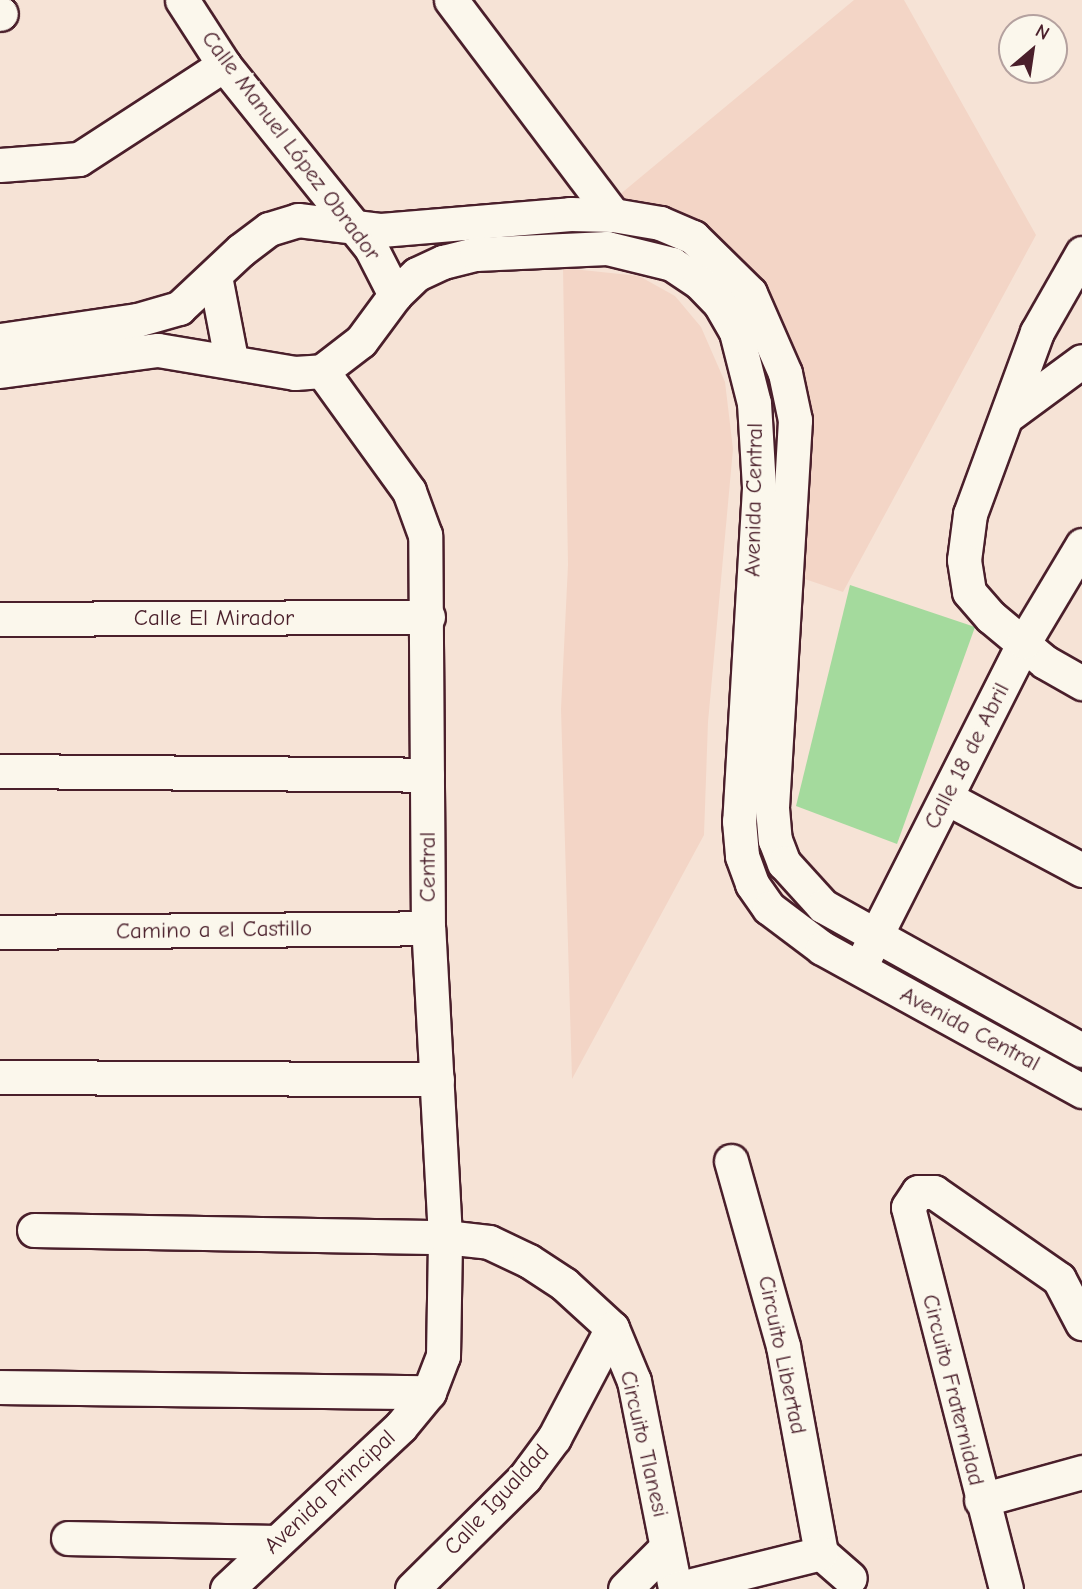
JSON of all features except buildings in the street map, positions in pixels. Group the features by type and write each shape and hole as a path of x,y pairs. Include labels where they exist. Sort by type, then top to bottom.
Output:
{"street":[{"name":"Calle Manuel López Obrador","path":"182,0 224,65 383,267 395,295"},
{"path":"451,0 613,215"},
{"path":"0,165 79,159 224,65"},
{"name":"Avenida Central","path":"0,340 159,315 196,296 269,229 298,220 323,220 355,229 570,214 613,215 660,223 693,237 723,263 751,293 785,373 795,419 795,469 772,808 775,840 801,887 824,906 1082,1050"},
{"name":"Avenida Central","path":"321,370 361,341 395,295 417,274 454,259 607,248 672,264 699,282 720,304 748,368 758,447 739,821 742,856 752,884 769,908 792,928 859,970 1082,1091"},
{"path":"1082,253 1037,332 1010,414 970,514 964,560 969,592 991,617 1045,662 1082,683"},
{"path":"215,276 231,359"},
{"path":"0,371 158,350 231,359 295,373 321,370"},
{"path":"1010,414 1082,361"},
{"name":"Central","path":"321,370 409,491 420,513 428,617 428,928 444,1237 443,1356 429,1392"},
{"name":"Calle 18 de Abril","path":"859,970 1024,642 1082,545"},
{"name":"Calle El Mirador","path":"0,619 428,617"},
{"path":"0,771 427,775"},
{"path":"947,798 1082,870"},
{"name":"Camino a el Castillo","path":"0,932 428,928"},
{"path":"0,1077 437,1079"},
{"name":"Circuito Libertad","path":"731,1161 783,1346 821,1553"},
{"name":"Circuito Fraternidad","path":"1006,1589 908,1207 918,1192 934,1192 1059,1279 1082,1322"},
{"name":"Circuito Tlanesi","path":"34,1230 444,1237 489,1242 529,1261 564,1284 612,1328 634,1381 676,1589"},
{"name":"Calle Igualdad","path":"412,1589 540,1458 612,1328"},
{"path":"0,1387 429,1392"},
{"name":"Avenida Principal","path":"227,1589 401,1426 429,1392"},
{"path":"984,1511 1082,1472"},
{"path":"984,1511 1082,1495"},
{"path":"68,1538 275,1542"},
{"path":"625,1589 666,1548"},
{"path":"676,1589 821,1553 850,1578"}],"shaded area":[{"path":"854,0 904,0 1036,235 843,592 799,577 807,438 754,280 612,201"},
{"path":"563,268 639,276 675,296 701,327 725,382 733,449 708,722 704,835 572,1079 561,709 568,565"}],"green space":[{"path":"850,585 975,627 897,844 796,806"}]}
